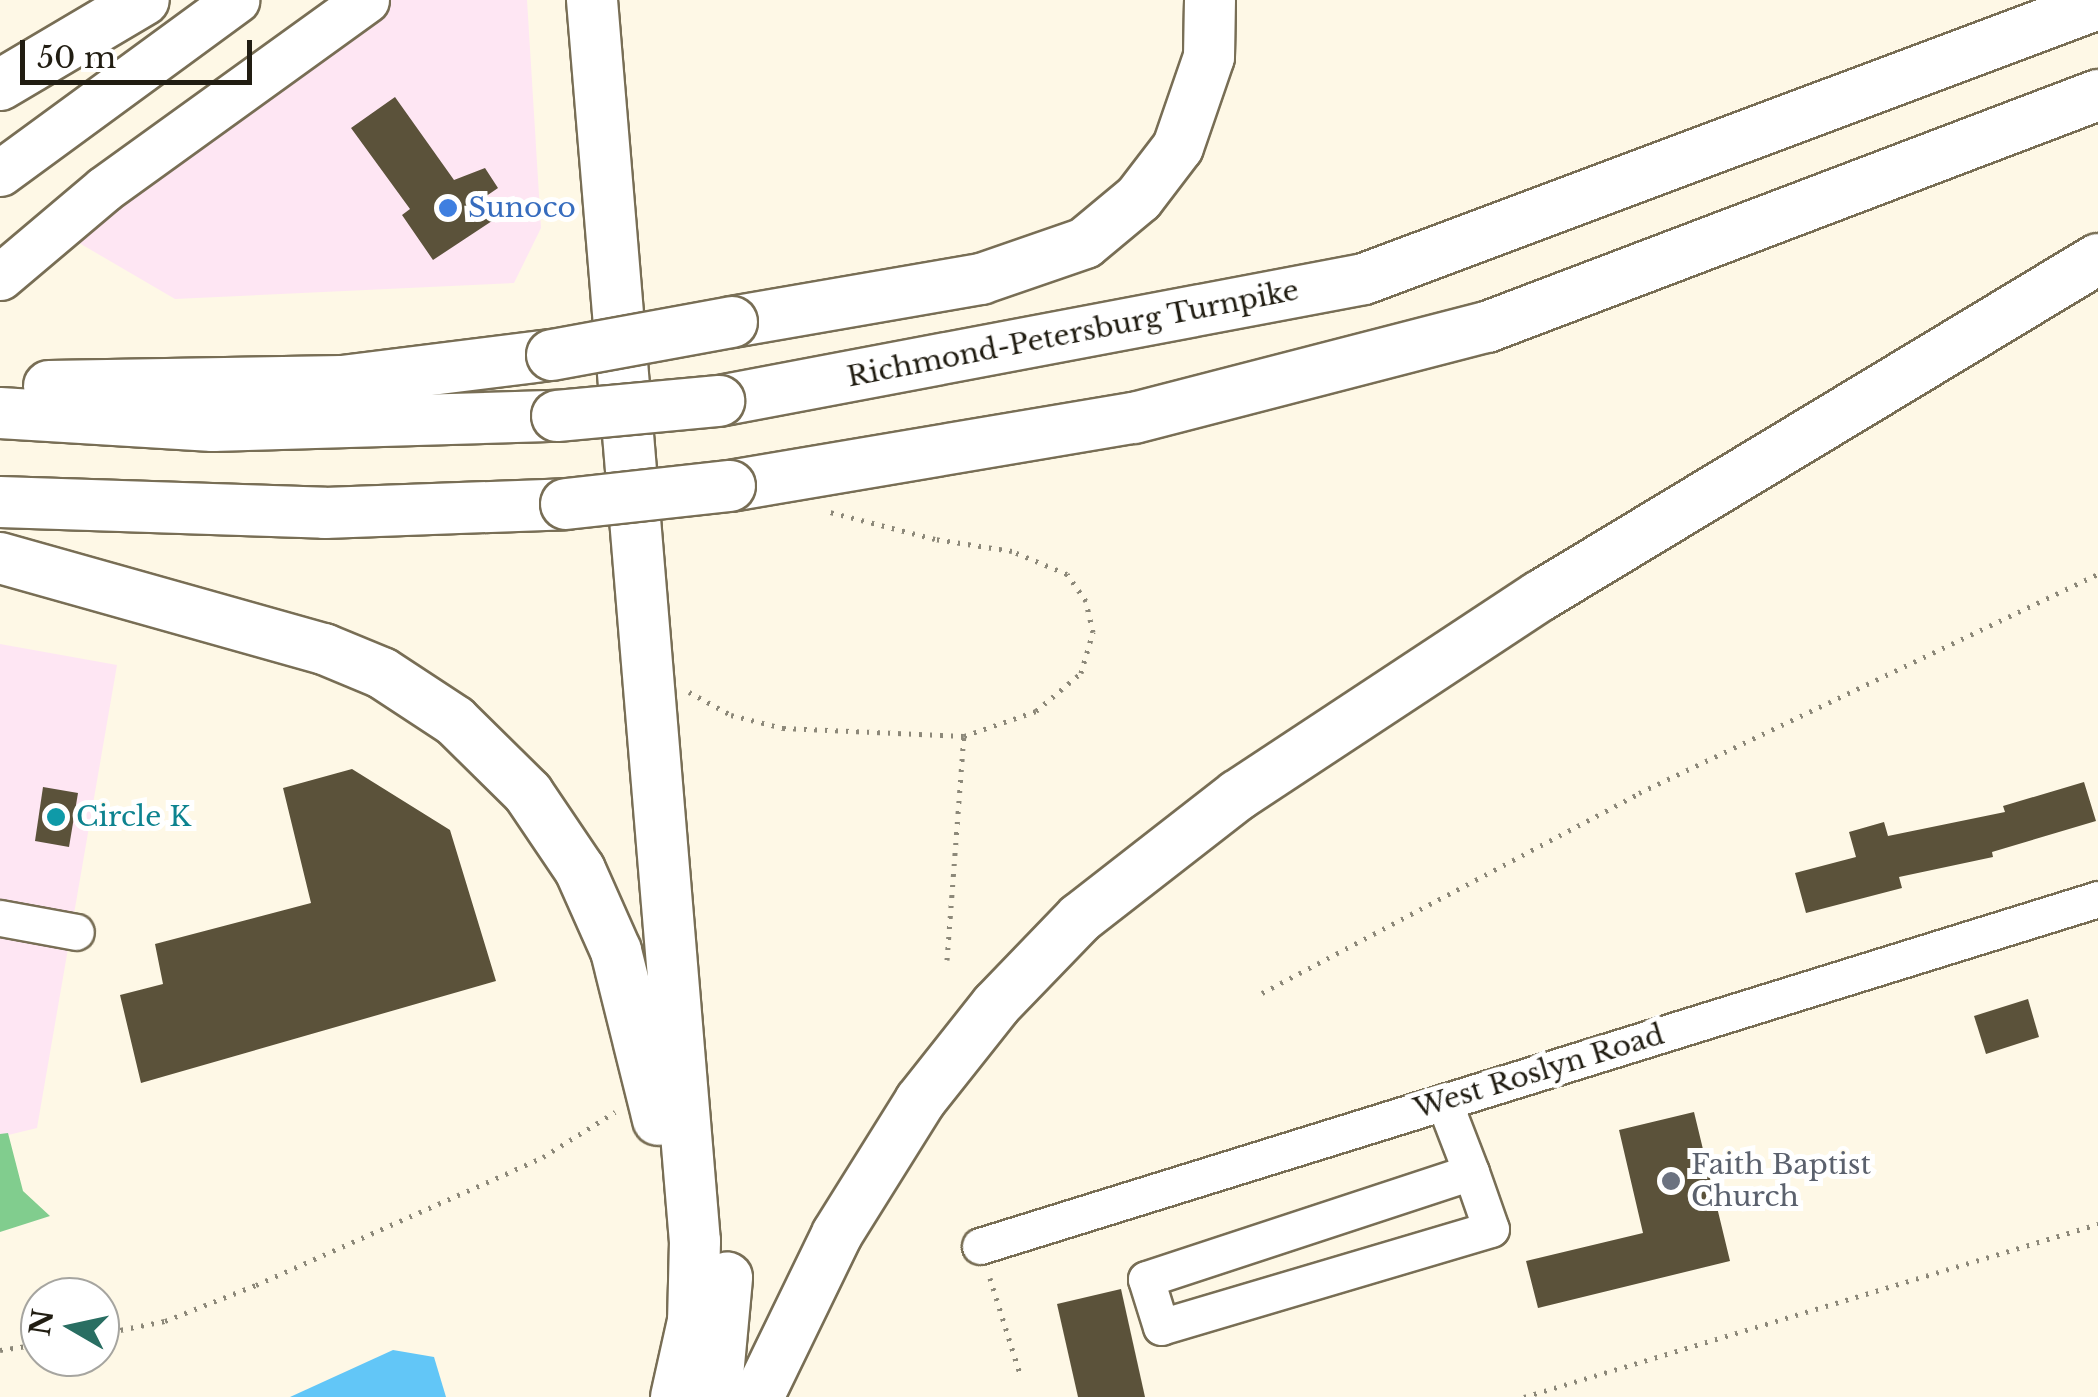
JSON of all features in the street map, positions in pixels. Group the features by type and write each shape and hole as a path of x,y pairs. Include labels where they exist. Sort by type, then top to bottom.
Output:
{"highway":[{"path":"0,85 144,0"},
{"path":"592,0 695,1240 693,1321 673,1397"},
{"path":"619,0 727,1277 716,1397"},
{"path":"0,387 265,385 552,355 981,279 1085,243 1139,198 1178,147 1209,57 1210,0"},
{"name":"Richmond-Petersburg Turnpike","path":"0,413 212,426 556,416 719,401 1364,279 2098,4"},
{"path":"0,502 324,514 566,504 730,486 1134,418 1487,328 2098,95"},
{"path":"758,1397 837,1234 920,1101 996,1005 1094,907 1238,794 1540,596 2098,259"},
{"path":"0,558 324,649 382,673 454,720 528,794 580,870 616,952 652,1090 675,1242 673,1397"}],"main road":[{"path":"0,173 236,0"},
{"path":"0,277 104,190 366,0"}],"street":[{"name":"West Roslyn Road","path":"980,1246 2098,899"},
{"path":"0,918 76,932"},
{"path":"1444,1102 1471,1172 1490,1229 1161,1327 1146,1280 1471,1172"}],"path":[{"path":"674,683 731,715 783,728 964,736 1036,711 1081,673 1094,632 1077,586 1036,557 823,510"},
{"path":"1262,993 1640,793 2098,574"},
{"path":"947,960 964,736"},
{"path":"120,1330 166,1320 273,1277 542,1157 652,1090"},
{"path":"1524,1397 2098,1224"},
{"path":"980,1246 1021,1377"}],"shaded area":[{"path":"388,0 527,0 541,228 514,283 175,299 74,240"},
{"path":"0,644 117,665 37,1128 0,1137"}],"green space":[{"path":"8,1133 23,1191 50,1216 0,1232 0,1134"}],"water":[{"path":"393,1350 434,1357 446,1397 290,1397"}],"building":[{"path":"395,97 454,180 485,168 498,188 479,201 492,221 433,260 402,215 410,209 351,128"},
{"path":"352,769 450,830 496,981 141,1083 120,995 163,984 155,944 311,903 283,788"},
{"path":"2084,782 2096,821 1992,852 1993,857 1899,877 1902,888 1806,913 1795,873 1856,857 1849,832 1884,822 1888,836 2005,812 2003,806"},
{"name":"Circle K","path":"43,787 78,793 69,847 35,841"},
{"path":"2028,999 2039,1037 1986,1054 1974,1016"},
{"name":"Faith Baptist Church","path":"1694,1112 1730,1261 1538,1308 1526,1261 1643,1233 1619,1130"},
{"path":"1121,1289 1145,1397 1078,1397 1057,1304"}],"place":[{"name":"Sunoco","path":"448,208"},
{"name":"Circle K","path":"56,817"},
{"name":"Faith Baptist Church","path":"1671,1181"}]}
